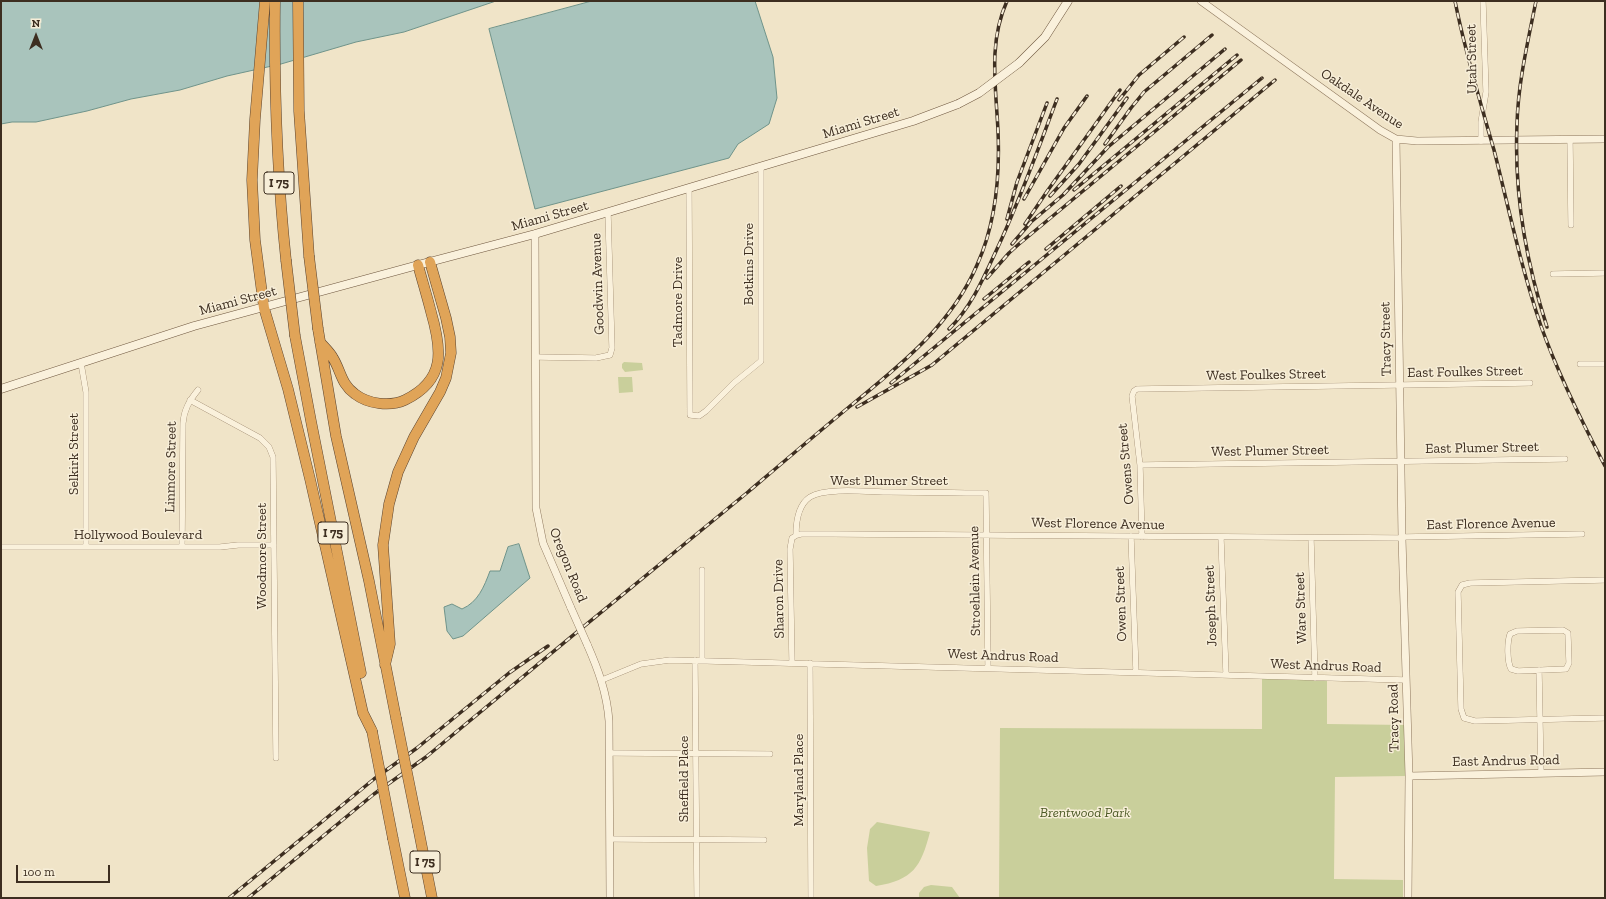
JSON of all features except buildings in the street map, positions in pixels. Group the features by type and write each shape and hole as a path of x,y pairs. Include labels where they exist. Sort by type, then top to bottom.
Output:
{"highway":[{"path":"265,1 255,119 252,180 255,240 264,308 288,389 363,713 372,730"},
{"name":"I 75","path":"275,1 275,106 280,195 295,336 405,898"},
{"name":"I 75","path":"298,1 299,111 309,256 318,329 336,436 368,575 432,898"},
{"path":"385,665 390,644 383,545 389,504 398,472 414,437 440,392 446,378 451,353 450,337 430,262"},
{"path":"320,342 333,358 343,381 355,395 373,403 389,404 402,401 415,395 428,384 436,371 439,350 437,335 418,265"}],"main road":[{"name":"Miami Street","path":"1,389 194,326 535,234 913,121 958,104 979,93 1019,63 1045,37 1068,1"}],"street":[{"name":"Oakdale Avenue","path":"1201,1 1374,126 1396,139 1406,141 1605,139"},
{"name":"Utah Street","path":"1481,141 1481,122 1486,92 1483,1"},
{"name":"Tracy Street","path":"1396,139 1402,538"},
{"path":"1570,140 1571,225"},
{"name":"Botkins Drive","path":"690,415 699,416 706,411 734,383 761,361 761,167"},
{"name":"Tadmore Drive","path":"689,189 690,415"},
{"name":"Goodwin Avenue","path":"535,357 596,358 610,355 612,348 608,213"},
{"name":"Oregon Road","path":"535,234 537,515 543,543 602,680 608,707 610,753 610,898"},
{"path":"1553,274 1605,273"},
{"name":"Selkirk Street","path":"81,363 86,392 86,546"},
{"path":"1580,364 1605,364"},
{"name":"East Foulkes Street","path":"1400,385 1530,383"},
{"name":"West Foulkes Street","path":"1134,391 1140,389 1400,385"},
{"name":"Linmore Street","path":"182,547 182,435 184,414 190,400 198,390"},
{"name":"Owens Street","path":"1134,391 1132,399 1140,465 1142,537"},
{"name":"Woodmore Street","path":"190,400 264,442 269,446 274,463 276,758"},
{"name":"East Plumer Street","path":"1400,461 1565,459"},
{"name":"West Plumer Street","path":"1140,465 1400,461"},
{"name":"West Plumer Street","path":"795,536 796,523 801,509 809,498 819,493 986,493"},
{"name":"Stroehlein Avenue","path":"986,493 988,668"},
{"name":"West Florence Avenue","path":"795,536 833,534 1221,538 1402,538"},
{"name":"East Florence Avenue","path":"1402,538 1582,534"},
{"name":"Sharon Drive","path":"792,662 790,542 795,536"},
{"name":"Owen Street","path":"1131,536 1136,672"},
{"name":"Joseph Street","path":"1221,538 1226,674"},
{"name":"Ware Street","path":"1311,538 1315,678"},
{"name":"Tracy Road","path":"1402,538 1409,776 1408,898"},
{"name":"Hollywood Boulevard","path":"1,547 182,547 274,545"},
{"path":"702,570 702,660"},
{"path":"1605,580 1470,583 1462,585 1459,590 1458,615 1462,715 1466,719 1475,721 1605,718"},
{"path":"1517,631 1566,631 1568,635 1568,668 1564,670 1539,670 1514,671 1511,669 1509,665 1508,642 1510,634 1517,631"},
{"name":"Sheffield Place","path":"695,660 696,898"},
{"name":"West Andrus Road","path":"602,680 629,668 648,662 702,660 1406,680"},
{"name":"Maryland Place","path":"810,663 811,898"},
{"path":"1539,670 1542,773"},
{"path":"610,753 770,754"},
{"name":"East Andrus Road","path":"1409,776 1605,772"},
{"path":"610,839 764,840"}],"green space":[{"path":"624,362 642,363 643,370 625,372 622,368 622,364"},
{"path":"618,377 632,377 633,392 619,393"},
{"name":"Brentwood Park","path":"1262,679 1327,679 1327,724 1406,725 1406,776 1335,777 1334,879 1403,880 1403,898 999,898 1000,728 1262,729"},
{"path":"877,822 930,832 923,854 914,870 899,880 876,886 869,881 867,848 870,829"},
{"path":"931,885 952,887 960,898 919,898 919,893 924,887"}],"water":[{"path":"1,1 496,1 404,32 356,42 281,64 227,76 180,90 131,99 87,111 36,122 12,122 1,124"},
{"path":"592,1 755,1 773,57 777,98 769,124 738,144 729,158 535,209 489,29"},
{"path":"519,544 530,578 463,636 453,639 447,631 444,607 452,604 462,609 468,606 480,593 490,571 500,571 508,547"}],"railway":[{"path":"248,898 374,794 426,757 748,492 905,360 938,326 966,287 977,265 989,233 993,216 998,165 995,49 997,33 1007,1"},
{"path":"1455,1 1468,58 1494,150 1521,260 1541,326 1562,379 1605,466"},
{"path":"1536,1 1519,93 1517,124 1517,175 1527,252 1547,327"},
{"path":"1105,144 1144,92 1212,35"},
{"path":"1119,100 1139,75 1184,37"},
{"path":"1012,244 1031,222 1063,195 1108,147 1225,49"},
{"path":"1074,190 1237,55"},
{"path":"987,278 1019,244 1241,60"},
{"path":"891,383 1262,78"},
{"path":"857,407 932,365 1275,80"},
{"path":"1025,224 1120,90"},
{"path":"1024,199 1064,128 1087,96"},
{"path":"1050,196 1079,164 1127,98"},
{"path":"949,329 971,301 987,270 1021,193 1057,99"},
{"path":"1007,219 1017,182 1047,103"},
{"path":"1046,249 1121,186"},
{"path":"984,299 1029,262"},
{"path":"229,898 374,779 417,748 509,673 548,646"}]}
